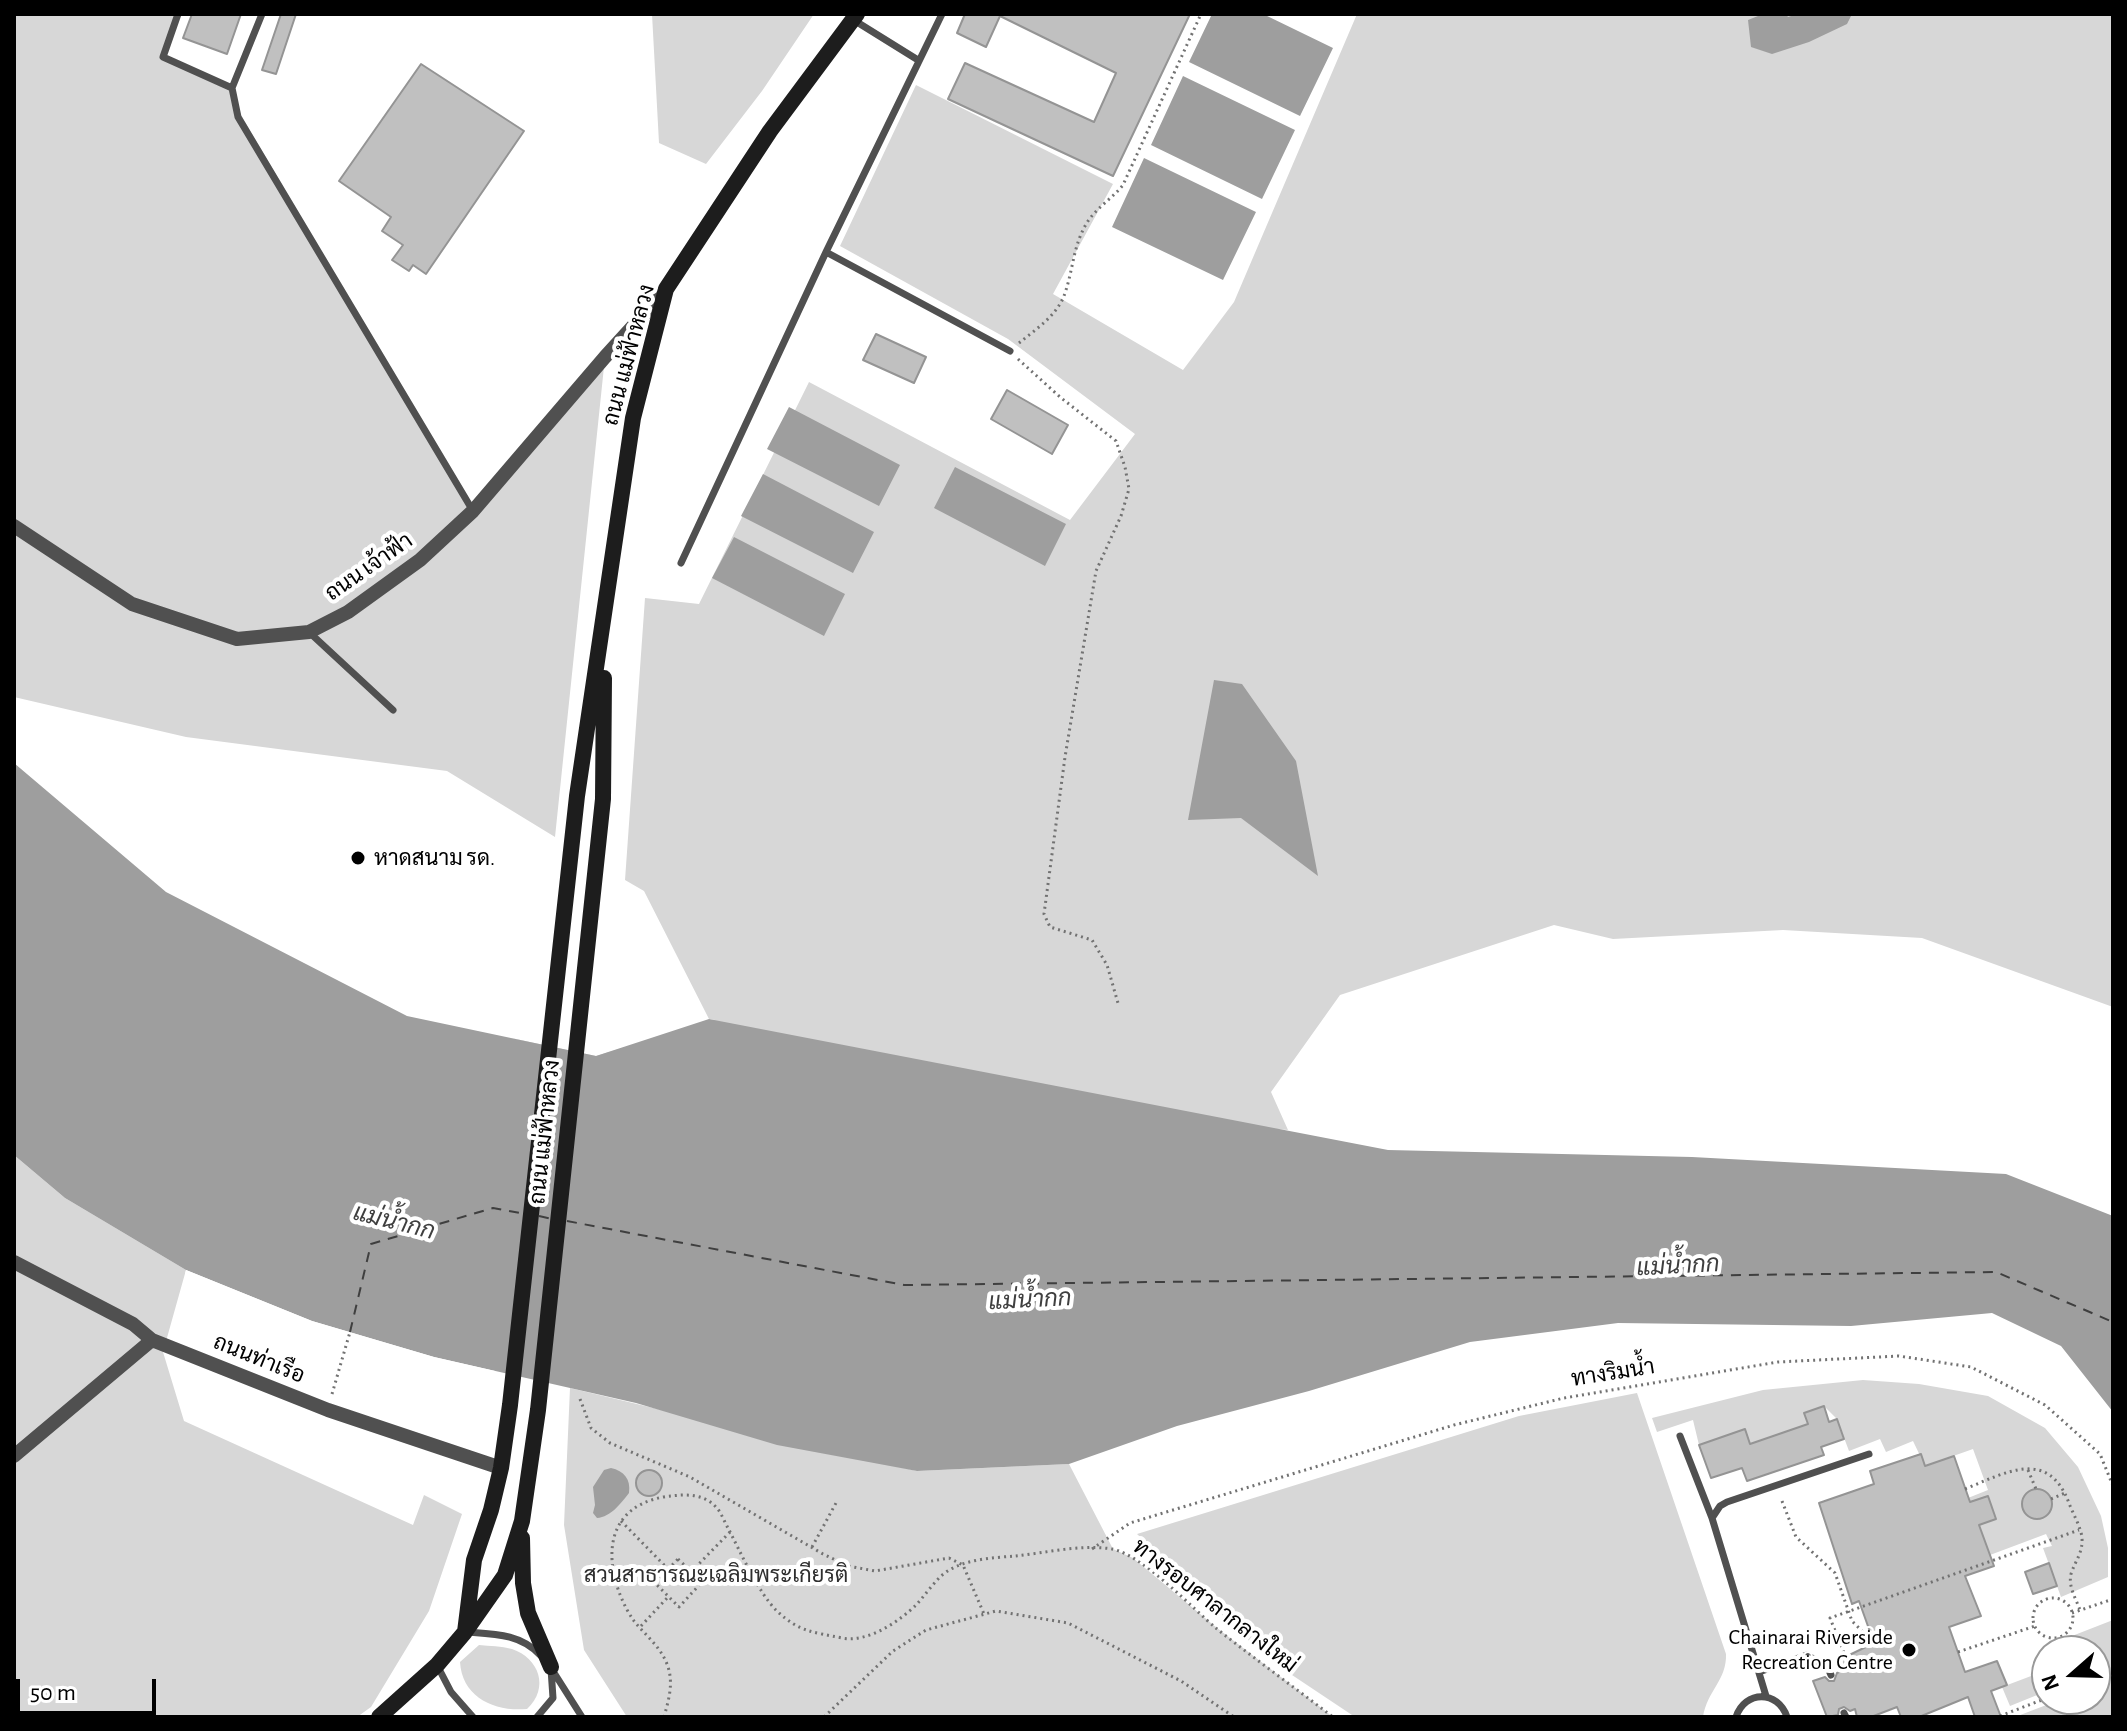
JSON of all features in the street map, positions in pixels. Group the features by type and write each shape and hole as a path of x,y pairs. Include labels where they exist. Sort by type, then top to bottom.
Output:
{"street":[{"name":"ถนน แม่ฟ้าหลวง","path":"465,1632 474,1560 501,1468 510,1405 577,796 633,418 666,289 770,131 854,16"},
{"name":"ถนน เจ้าฟ้า","path":"14,526 132,604 237,639 309,632 348,612 409,568 473,511 666,289"},
{"name":"ถนน แม่ฟ้าหลวง","path":"379,1717 437,1665 465,1632 505,1575 522,1521 538,1410 603,799 605,620"},
{"name":"ถนนท่าเรือ","path":"14,1262 133,1324 152,1340 328,1410 501,1468"},
{"path":"14,1456 152,1340"},
{"path":"522,1521 523,1583 528,1613 551,1667"}],"lane":[{"path":"178,14 163,57 232,88"},
{"path":"262,14 232,88 238,117 473,511"},
{"path":"681,563 826,252 942,14"},
{"path":"854,16 918,60"},
{"path":"826,252 1010,351"},
{"path":"309,632 393,710"},
{"path":"1680,1436 1712,1518 1766,1696"},
{"path":"1712,1518 1727,1502 1869,1454"},
{"path":"465,1632 503,1635 530,1644 551,1667 582,1717"},
{"path":"1759,1672 1807,1655 1828,1668 1831,1675"},
{"path":"437,1665 451,1692 473,1717"},
{"path":"537,1717 553,1698 551,1667"},
{"path":"1736,1717 1742,1704 1749,1699 1766,1696 1780,1704 1787,1717"}],"path":[{"path":"1118,1003 1107,965 1092,940 1050,927 1044,914 1065,757 1096,571 1129,489 1116,441 1060,397 1010,351 1057,309 1065,293 1076,244 1094,211 1123,185 1201,14"},
{"path":"328,1410 350,1332"},
{"name":"ทางริมน้ำ","path":"1092,1549 1130,1523 1454,1425 1564,1398 1778,1362 1899,1356 1971,1367 2045,1405 2100,1454 2113,1486"},
{"path":"580,1399 591,1428 610,1443 690,1477 848,1566 875,1571 949,1558 963,1565 984,1614"},
{"path":"2028,1469 2036,1489"},
{"path":"1965,1489 2028,1469 2046,1470 2062,1486 2082,1537 2080,1556 2071,1575 2071,1585 2080,1610"},
{"path":"664,1717 671,1692 666,1661 634,1621 612,1569 611,1550 621,1521 632,1509 658,1497 688,1494 704,1498 710,1489"},
{"path":"2051,1499 2065,1493"},
{"name":"ทางรอบศาลากลางใหม่","path":"704,1498 717,1508 774,1609 799,1629 849,1639 874,1634 914,1607 942,1575 963,1565 986,1559 1113,1549 1133,1558 1217,1628 1333,1717"},
{"path":"1782,1501 1796,1537 1835,1573 1847,1611 1863,1635 1874,1643"},
{"path":"812,1547 836,1503"},
{"path":"621,1521 668,1569"},
{"path":"1846,1658 1830,1618 2079,1530"},
{"path":"691,1572 730,1532"},
{"path":"678,1559 702,1582 679,1607 655,1583 668,1569 678,1559"},
{"path":"640,1626 668,1597"},
{"path":"2047,1599 2066,1602 2072,1613 2072,1626 2058,1637 2045,1637 2035,1626 2033,1614 2047,1599"},
{"path":"2072,1613 2113,1599"},
{"path":"824,1717 857,1683 926,1630 996,1611 1068,1623 1181,1681 1234,1717"},
{"path":"1958,1652 2035,1626"},
{"path":"2000,1716 2031,1704"}],"green space":[{"path":"14,14 178,14 163,57 232,88 234,103 473,511 605,357 555,837 447,771 186,737 14,697"},
{"path":"652,14 814,14 762,91 706,164 659,143"},
{"path":"1357,14 2113,14 2113,1007 1922,938 1783,930 1613,939 1554,925 1340,995 1271,1092 1288,1130 1155,1118 917,1142 511,1038 596,1056 715,1020 709,1019 644,891 625,880 645,598 699,604 809,382 1070,520 1135,434 1008,339 840,246 916,85 1113,184 1053,294 1183,370 1234,302"},
{"path":"14,1155 65,1198 186,1270 163,1352 184,1421 413,1525 424,1495 462,1514 429,1611 371,1707 357,1717 14,1717"},
{"path":"1863,1380 1919,1384 1988,1396 2045,1428 2078,1467 2101,1516 2108,1548 2108,1577 2061,1597 2043,1548 2052,1546 2046,1534 1990,1555 1979,1525 1996,1519 1988,1496 1969,1502 1968,1498 1988,1490 1973,1449 1925,1466 1913,1441 1886,1452 1880,1439 1849,1451 1837,1419 1824,1406 1804,1413 1808,1424 1750,1444 1744,1429 1699,1445 1693,1420 1657,1432 1652,1418 1763,1390"},
{"name":"สวนสาธารณะเฉลิมพระเกียรติ","path":"570,1388 917,1471 1069,1464 1113,1549 1133,1558 1217,1628 1333,1717 627,1717 584,1650 564,1525"},
{"path":"1637,1393 1726,1654 1723,1671 1703,1717 1355,1717 1268,1659 1137,1534 1519,1416"},
{"path":"2113,1620 2113,1717 2068,1715 2111,1715 2111,1635 2075,1635"},
{"path":"479,1645 512,1649 535,1666 538,1692 527,1709 492,1705 473,1693 467,1685 460,1662"},
{"path":"2031,1676 2031,1697 2010,1706 2002,1687"},
{"path":"2031,1711 2031,1715 2065,1715 2060,1717 2015,1717"}],"water":[{"path":"1212,14 1263,14 1333,48 1300,116 1189,62"},
{"path":"1763,14 1786,14 1788,17 1797,14 1852,14 1847,24 1809,42 1772,54 1751,47 1748,20"},
{"path":"1183,76 1295,130 1262,199 1151,145"},
{"path":"1144,158 1256,212 1223,280 1112,227"},
{"path":"789,407 900,465 879,506 767,449"},
{"path":"955,467 1066,524 1045,566 934,508"},
{"path":"763,474 874,532 853,573 741,516"},
{"path":"734,537 845,594 824,636 712,578"},
{"path":"1214,680 1242,684 1296,761 1318,876 1241,818 1188,820"},
{"name":"แม่น้ำกก","path":"14,763 166,892 407,1016 596,1056 709,1019 1388,1150 1692,1157 2006,1174 2113,1216 2113,1412 2061,1346 1992,1313 1851,1326 1618,1323 1470,1342 1309,1391 1177,1426 1069,1464 917,1471 777,1445 636,1403 434,1357 312,1321 186,1270 65,1198 14,1155"},
{"path":"611,1468 626,1476 629,1493 611,1512 597,1518 593,1513 593,1487 604,1470"}],"pier":[{"path":"186,1270 312,1321 434,1357 495,1371 494,1375 433,1361 311,1324 185,1274"}],"building":[{"path":"192,14 241,14 227,54 183,38"},
{"path":"281,14 296,14 276,74 262,70"},
{"path":"965,14 1190,14 1113,176 948,99 965,63 1094,122 1116,73 1000,16 986,47 957,33"},
{"path":"421,64 524,131 426,274 413,265 409,271 392,260 403,245 382,231 391,217 339,181"},
{"path":"876,334 926,357 914,383 863,360"},
{"path":"1007,390 1068,425 1052,454 991,419"},
{"path":"1824,1406 1829,1422 1837,1419 1844,1439 1821,1447 1824,1455 1747,1481 1742,1468 1711,1478 1699,1445 1745,1429 1750,1444 1808,1424 1804,1413"},
{"path":"1921,1454 1925,1466 1954,1456 1970,1502 1988,1496 1996,1519 1979,1525 1994,1566 1965,1576 1981,1616 1949,1627 1965,1672 1997,1661 2007,1685 1991,1691 2001,1717 1975,1717 1968,1697 1919,1717 1901,1717 1897,1707 1871,1717 1857,1717 1855,1709 1850,1711 1844,1707 1839,1709 1838,1715 1827,1717 1813,1681 1825,1677 1834,1681 1841,1671 1837,1661 1874,1643 1859,1601 1852,1604 1819,1503 1874,1484 1870,1471"},
{"path":"649,1470 658,1474 662,1483 658,1492 649,1496 640,1492 636,1483 640,1474"},
{"path":"2037,1489 2048,1493 2052,1504 2048,1515 2037,1519 2026,1515 2022,1504 2026,1493"},
{"path":"2049,1563 2057,1586 2033,1594 2025,1572"}],"ferry route":[{"path":"350,1332 371,1244 493,1208 525,1214"},
{"path":"539,1216 552,1219"},
{"path":"567,1221 904,1285 1996,1272 2113,1322"}],"place":[{"name":"หาดสนาม รด.","path":"358,858"},
{"name":"Chainarai Riverside Recreation Centre","path":"1909,1650"}]}
